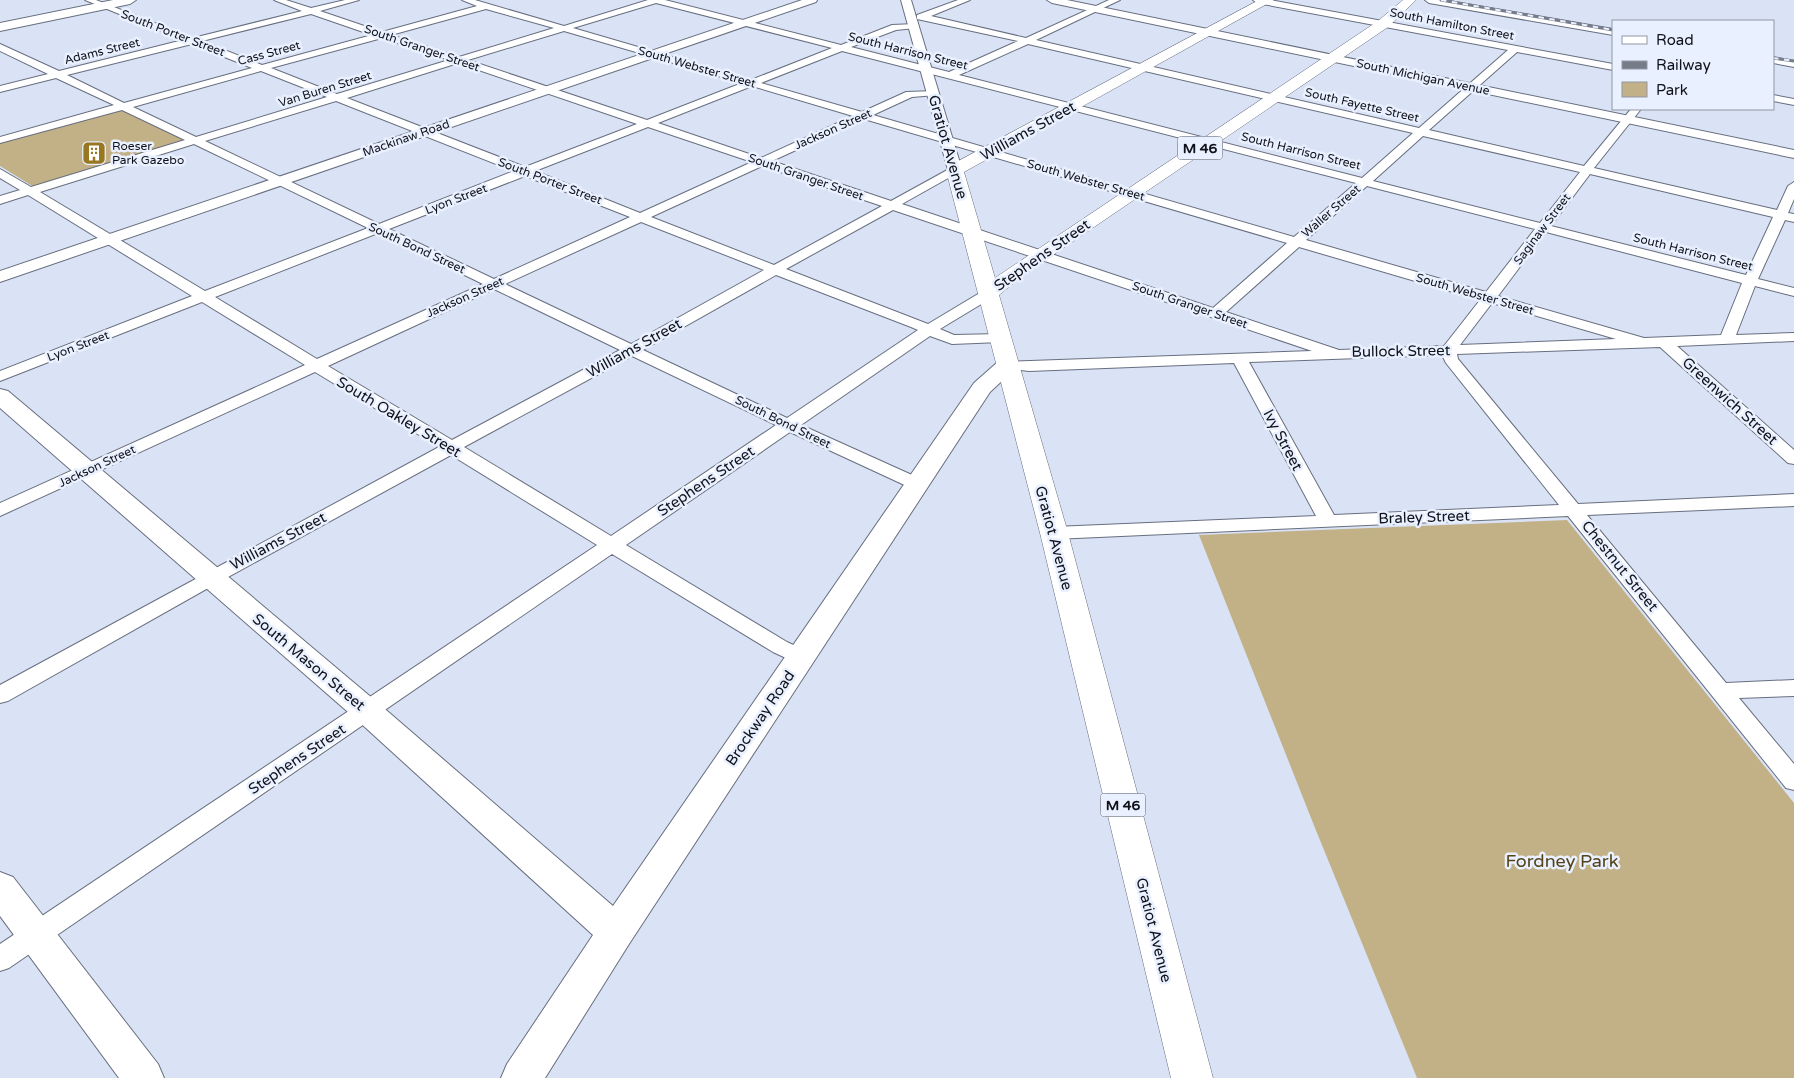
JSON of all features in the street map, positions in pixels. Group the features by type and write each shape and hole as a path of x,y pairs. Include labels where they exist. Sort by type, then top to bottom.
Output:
{"highway":[{"name":"Williams Street","path":"955,170 1208,33 1263,0"},
{"name":"Stephens Street","path":"988,294 1041,255 1382,24 1410,0"},
{"name":"Gratiot Avenue","path":"955,170 1054,533 1192,1078"}],"main road":[{"path":"0,27 130,0"},
{"name":"Brockway Road","path":"522,1078 616,932 982,388 1008,365"},
{"name":"South Mason Street","path":"0,396 88,470 210,578 368,711 616,932"},
{"path":"0,888 144,1078"}],"street":[{"name":"South Porter Street","path":"89,0 775,270 930,329 952,340 1001,338"},
{"name":"South Granger Street","path":"278,0 1334,353"},
{"name":"Adams Street","path":"0,90 355,0"},
{"name":"South Webster Street","path":"466,0 1648,344"},
{"name":"South Harrison Street","path":"656,0 1794,292"},
{"name":"Van Buren Street","path":"0,200 656,0"},
{"name":"Mackinaw Road","path":"0,277 812,0"},
{"name":"Gratiot Avenue","path":"906,0 955,170"},
{"name":"Lyon Street","path":"0,376 966,0"},
{"name":"South Michigan Avenue","path":"1052,0 1794,154"},
{"path":"951,75 1116,0"},
{"name":"South Hamilton Street","path":"1263,0 1612,67"},
{"path":"1430,0 1612,32"},
{"name":"Cass Street","path":"0,140 486,6"},
{"name":"South Fayette Street","path":"925,17 1788,216"},
{"name":"South Bond Street","path":"0,47 788,425 917,484"},
{"name":"Waller Street","path":"1215,314 1515,49"},
{"path":"1774,60 1794,64"},
{"name":"Jackson Street","path":"0,510 910,94 932,93"},
{"path":"1774,98 1794,102"},
{"name":"Saginaw Street","path":"1449,350 1635,110"},
{"name":"Williams Street","path":"0,695 210,578 633,350 955,170"},
{"name":"South Oakley Street","path":"0,173 611,545 780,647 801,657"},
{"path":"1727,340 1750,281 1788,216 1794,186"},
{"name":"Stephens Street","path":"0,959 930,329 988,294"},
{"name":"Bullock Street","path":"1008,365 1648,344 1794,337"},
{"name":"Greenwich Street","path":"1665,343 1794,459"},
{"name":"Chestnut Street","path":"1449,350 1451,360 1794,781"},
{"name":"Ivy Street","path":"1239,358 1328,521"},
{"name":"Braley Street","path":"1054,533 1794,500"},
{"path":"1721,691 1794,688"}],"green space":[{"path":"119,109 186,141 34,187 0,166 0,142"},
{"name":"Fordney Park","path":"1567,520 1794,803 1794,1078 1417,1078 1315,828 1199,535"}],"railway":[{"path":"1441,0 1612,30"},
{"path":"1774,58 1794,61"}],"place":[{"name":"Roeser Park Gazebo","path":"94,153"}]}
